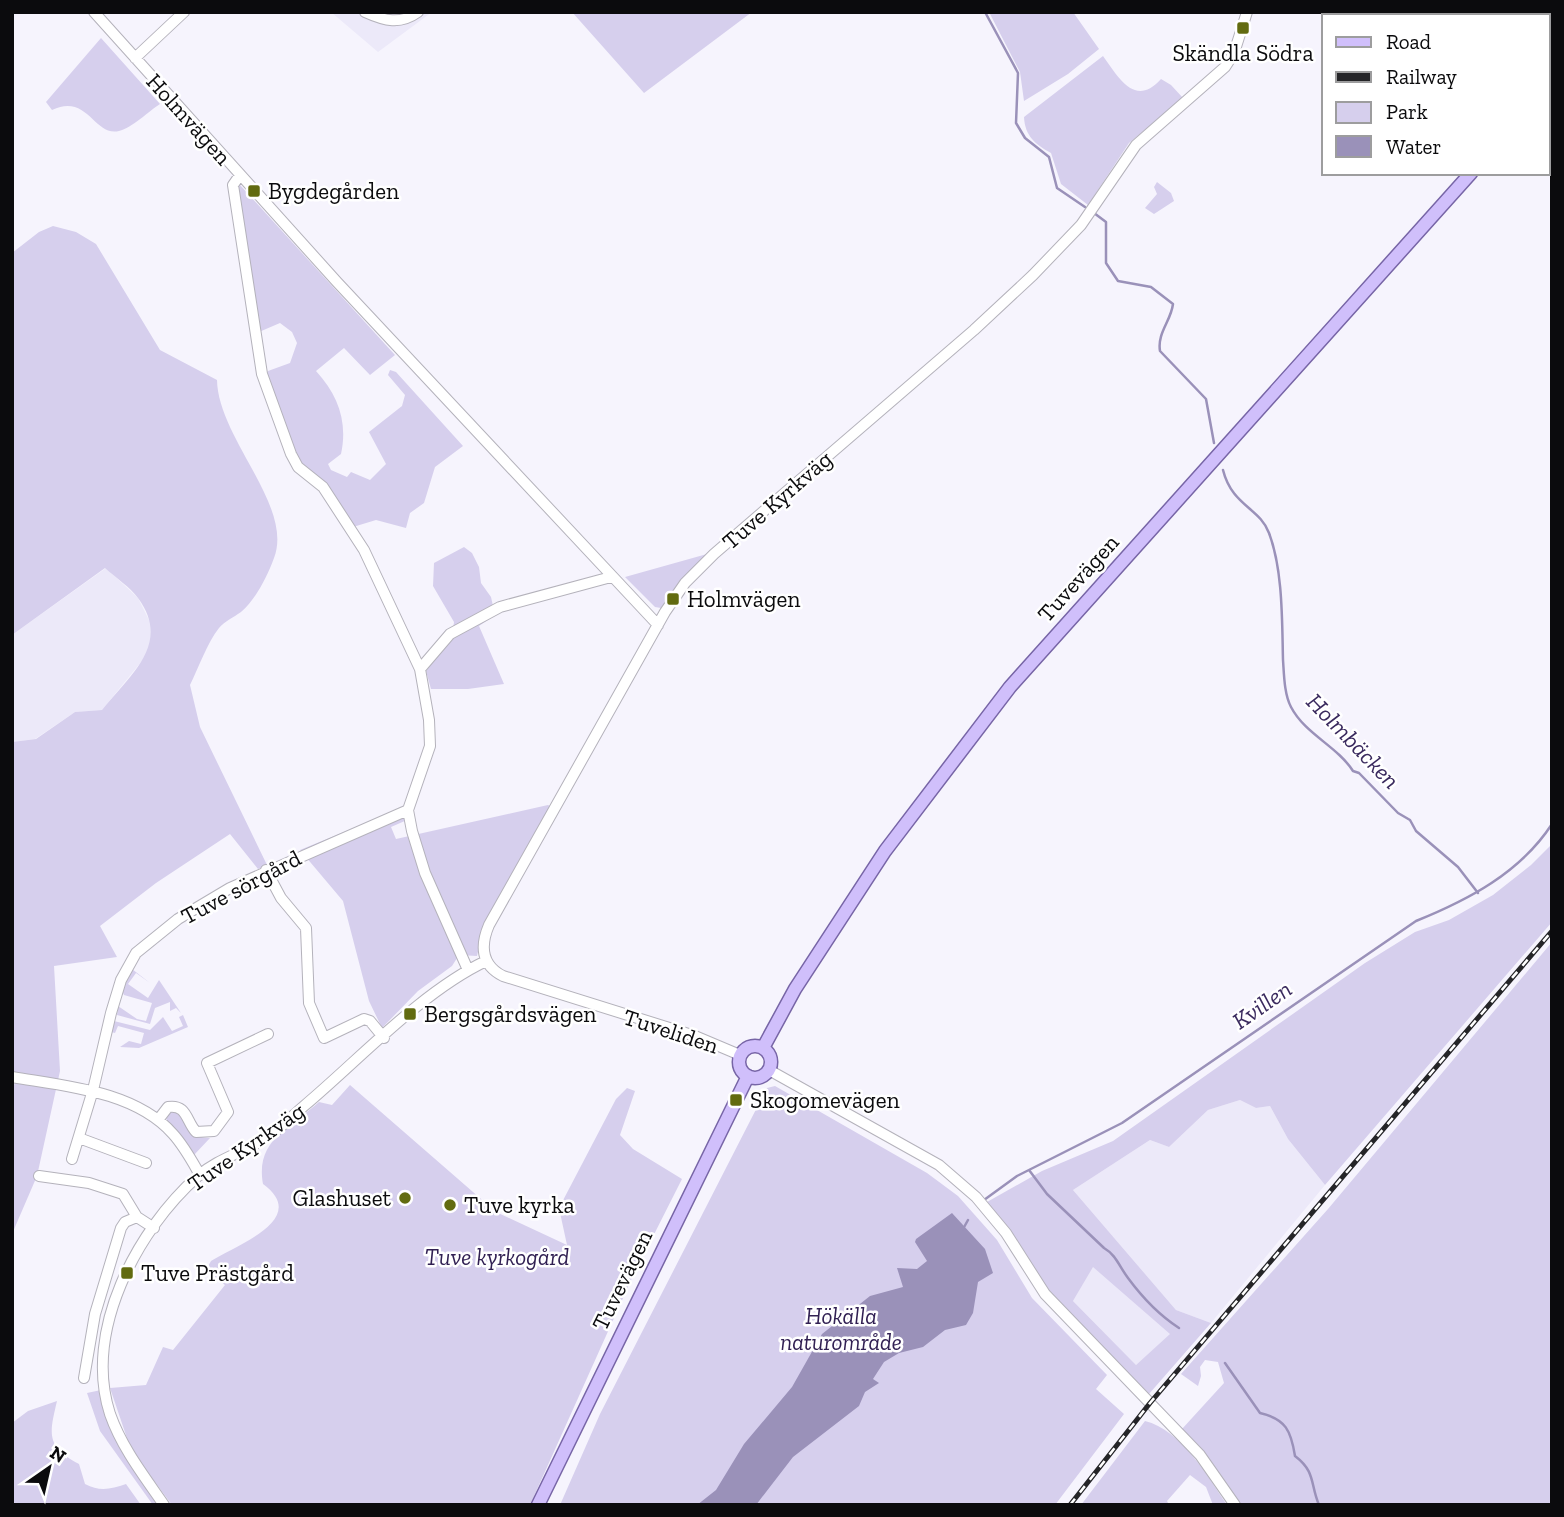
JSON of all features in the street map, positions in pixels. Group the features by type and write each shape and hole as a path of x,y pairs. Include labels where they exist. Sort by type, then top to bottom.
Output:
{"main road":[{"name":"Tuvevägen","path":"763,1048 796,989 885,851 1002,697 1469,175"},
{"path":"750,1046 763,1048 771,1057 769,1070 760,1077 748,1076 740,1067 740,1055 750,1046"},
{"name":"Tuvevägen","path":"538,1505 748,1076"}],"street":[{"name":"Holmvägen","path":"94,12 240,175 657,625"},
{"path":"135,58 184,12"},
{"path":"365,12 394,21 408,19 418,12"},
{"name":"Tuve Kyrkväg","path":"164,1505 130,1456 118,1432 110,1412 104,1377 104,1351 118,1295 132,1260 153,1228 200,1175 268,1137 437,989 486,961 483,944 489,925 657,625 685,583 714,554 974,330 1073,234 1136,145 1225,66 1237,44 1247,12"},
{"path":"240,175 233,185 260,360 267,388 298,467 323,487 364,550 420,669 429,720 430,746 408,810 425,873 468,970"},
{"path":"420,669 450,634 500,607 611,577"},
{"name":"Tuve sörgård","path":"72,1160 121,982 136,953 178,919 266,870 408,810"},
{"path":"266,870 282,898 306,928 309,1003 324,1038 365,1019 370,1021 384,1038"},
{"name":"Tuveliden","path":"486,961 503,976 695,1036 740,1055"},
{"path":"158,1120 169,1107 177,1106 183,1109 196,1132 214,1131 226,1117 227,1108 207,1063 268,1034"},
{"path":"769,1070 939,1165 961,1181 1006,1233 1045,1294 1200,1455 1235,1505"},
{"path":"12,1077 93,1090 158,1120 175,1135 200,1175"},
{"path":"79,1138 146,1163"},
{"path":"39,1176 89,1183 123,1194 137,1217 153,1228"},
{"path":"84,1378 93,1323 121,1228 125,1222 137,1217"}],"shaded area":[{"path":"331,12 432,12 378,52"},
{"path":"106,568 138,598 152,626 150,651 102,710 75,712 35,739 12,742 12,635"},
{"path":"1240,1100 1256,1108 1270,1106 1288,1139 1325,1185 1211,1323 1176,1310 1073,1190 1150,1140 1169,1147 1208,1110"},
{"path":"1093,1266 1171,1334 1136,1365 1073,1301"}],"green space":[{"path":"572,12 752,12 644,93"},
{"path":"989,12 1073,12 1099,49 1068,74 1024,101 1020,72"},
{"path":"101,38 160,104 135,123 119,131 103,128 74,107 64,106 52,110 46,102"},
{"path":"1103,56 1128,87 1143,91 1161,79 1183,98 1129,143 1088,205 1061,184 1051,153 1032,139 1026,129 1024,117"},
{"path":"1157,182 1171,193 1174,201 1154,214 1145,208 1157,194 1154,187"},
{"path":"240,185 395,355 370,375 344,348 316,371 335,399 342,420 341,454 328,464 331,470 347,477 351,472 370,480 386,464 369,432 402,406 405,395 388,375 390,370 396,372 463,446 435,467 424,503 410,513 406,528 376,520 353,527 296,456 266,375 268,371 290,363 297,343 292,332 280,323 259,332 237,188"},
{"path":"53,226 76,232 96,244 160,350 217,380 229,425 274,516 277,538 274,558 264,580 246,607 219,628 190,685 200,727 267,865 258,869 230,834 156,883 100,926 117,957 54,966 60,1071 37,1176 12,1234 12,1092 17,1075 12,1073 12,742 36,739 75,712 102,710 143,658 151,630 138,598 105,568 12,635 12,253 39,232"},
{"path":"464,547 472,553 479,567 481,583 491,597 495,615 479,626 504,684 468,689 431,689 426,671 452,637 454,622 433,586 434,563"},
{"path":"707,554 661,608 655,607 625,577"},
{"path":"548,805 552,807 484,925 477,956 459,955 452,966 418,991 382,1028 369,1001 343,901 300,850 402,808 407,820 391,827 396,839"},
{"path":"1552,844 1552,922 1325,1185 1288,1139 1270,1106 1256,1108 1240,1100 1208,1110 1169,1147 1150,1140 1073,1190 1176,1310 1211,1323 1149,1394 1048,1291 987,1202 1042,1171 1113,1141 1365,963 1415,932 1449,920 1493,895 1531,865","holes":["1093,1267 1170,1334 1136,1365 1073,1301"]},
{"path":"1552,942 1552,1505 1241,1505 1182,1429 1224,1383 1218,1362 1205,1360 1200,1367 1198,1386 1181,1374 1328,1209"},
{"path":"132,969 150,983 136,973 128,984 148,998 159,980 181,1013 176,1008 170,1011 170,1002 155,1008 150,1024 117,1015 118,1006 137,1019 146,1021 152,1003 124,995 122,991"},
{"path":"183,1015 188,1027 139,1048 120,1047 129,1041 141,1044 144,1033 118,1026 115,1033 111,1032 114,1021 150,1030 163,1017 172,1031 183,1026 179,1017"},
{"name":"Tuve kyrkogård","path":"350,1085 496,1212 567,1245 559,1208 616,1099 627,1088 635,1091 620,1135 633,1149 682,1179 632,1278 530,1505 172,1505 131,1450 110,1388 146,1385 163,1347 173,1350 225,1285 206,1270 211,1261 251,1239 274,1220 279,1209 276,1197 263,1184 262,1169 264,1156 270,1146 277,1136 319,1102 332,1105"},
{"name":"Hökälla naturområde","path":"775,1086 927,1173 958,1196 997,1240 1032,1298 1107,1375 1096,1389 1124,1414 1055,1505 560,1505 600,1414 767,1088"},
{"path":"169,1110 179,1110 194,1133 210,1138 194,1155 166,1122"},
{"path":"101,1390 118,1444 160,1505 153,1505 100,1431 87,1393"},
{"path":"57,1401 52,1423 55,1445 68,1458 79,1464 85,1484 106,1489 126,1484 141,1505 12,1505 12,1423 28,1411"},
{"path":"1145,1421 1170,1434 1192,1455 1227,1505 1213,1505 1206,1487 1190,1475 1167,1501 1169,1505 1081,1505"}],"water":[{"path":"952,1213 985,1249 993,1273 978,1282 973,1313 966,1325 945,1330 923,1347 899,1353 884,1362 873,1379 879,1383 865,1392 859,1406 793,1457 756,1505 697,1505 716,1490 744,1444 792,1387 822,1334 870,1296 903,1287 897,1268 917,1269 927,1261 915,1242 916,1239"}],"waterway":[{"name":"Holmbäcken","path":"985,12 1018,73 1016,123 1025,138 1049,157 1057,188 1085,207"},
{"name":"Holmbäcken","path":"1094,213 1106,222 1106,263 1118,281 1151,287 1173,304 1160,338 1160,351 1206,399 1214,443"},
{"name":"Holmbäcken","path":"1223,470 1233,492 1265,525 1274,547 1281,596 1285,684 1291,707 1304,725 1339,754 1353,771 1359,773 1398,813 1410,820 1416,831 1458,867 1478,893"},
{"name":"Kvillen","path":"984,1200 1017,1176 1122,1123 1416,921 1455,904 1492,883 1525,857 1552,824"},
{"path":"1029,1170 1047,1194 1112,1254 1145,1299 1179,1328"},
{"path":"963,1229 968,1220"},
{"path":"1225,1363 1260,1413 1276,1419 1286,1427 1295,1456 1309,1473 1319,1505"}],"railway":[{"path":"1070,1505 1150,1403 1552,931"}],"place":[{"name":"Skändla Södra","path":"1243,28"},
{"name":"Bygdegården","path":"254,191"},
{"name":"Holmvägen","path":"673,599"},
{"name":"Bergsgårdsvägen","path":"410,1014"},
{"name":"Skogomevägen","path":"736,1100"},
{"name":"Glashuset","path":"405,1198"},
{"name":"Tuve kyrka","path":"450,1205"},
{"name":"Tuve Prästgård","path":"127,1273"}]}
